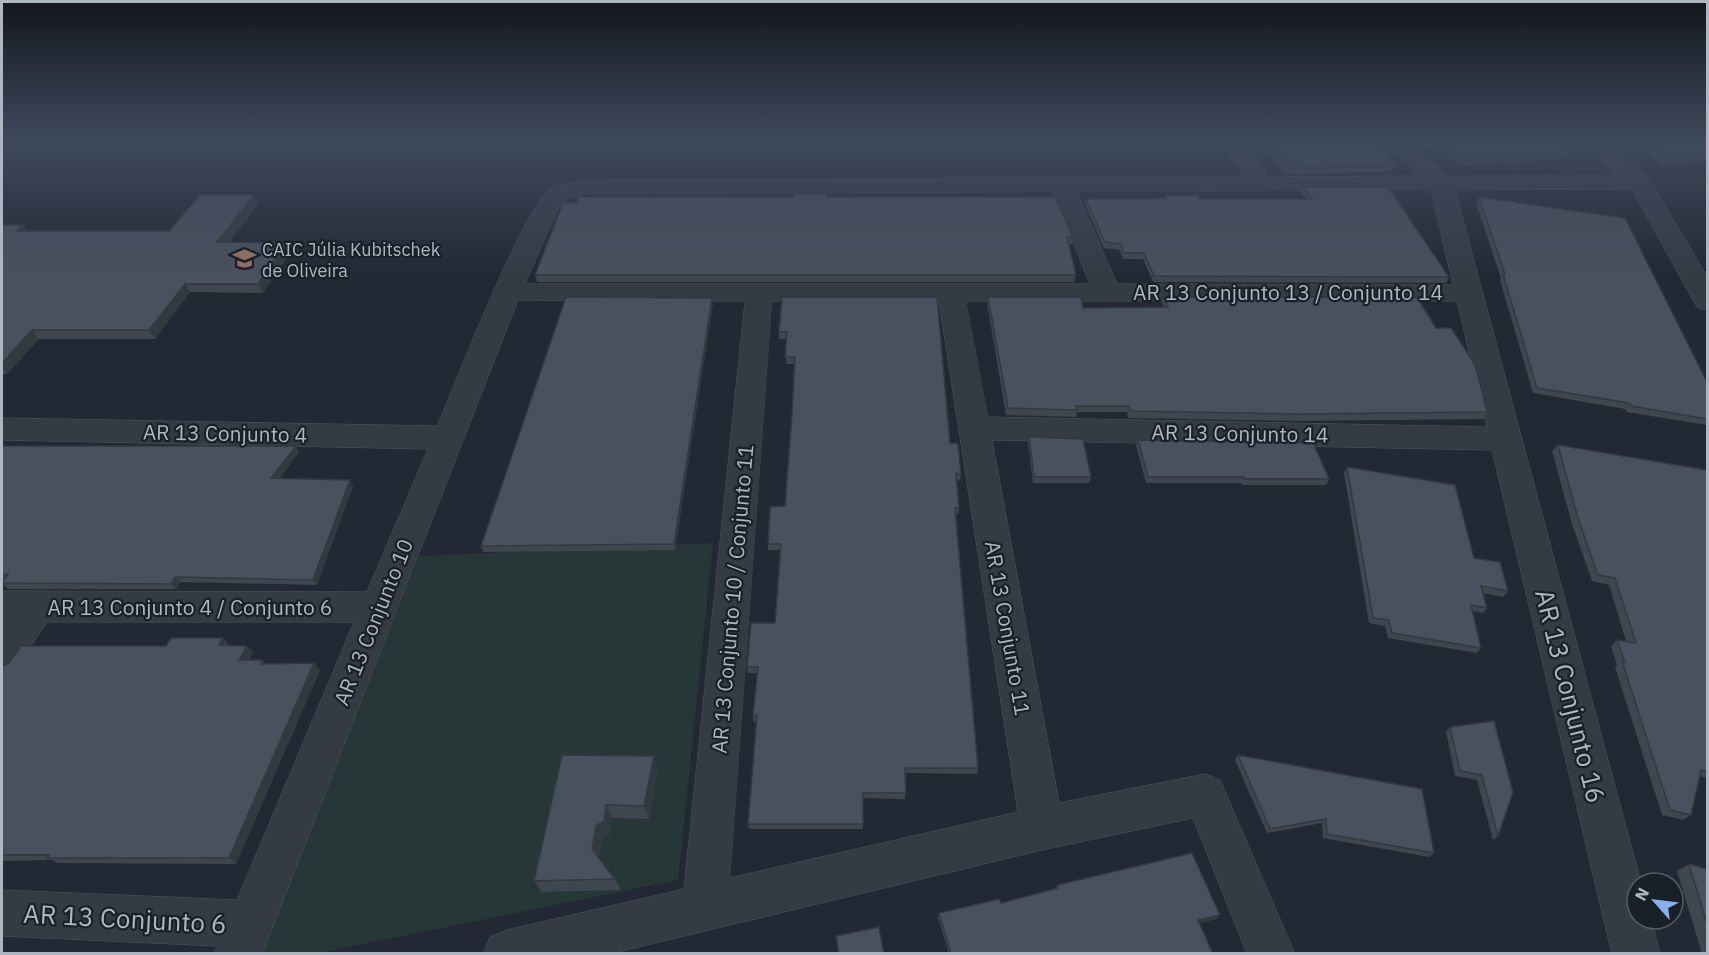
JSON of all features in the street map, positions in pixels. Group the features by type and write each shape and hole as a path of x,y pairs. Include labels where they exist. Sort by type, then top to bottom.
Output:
{"street":[{"name":"AR 13 Conjunto 10","path":"244,939 508,291 546,207 560,193 586,187 927,186"},
{"path":"1062,186 1107,292"},
{"name":"AR 13 Conjunto 16","path":"1442,186 1636,954"},
{"path":"1642,186 1707,302"},
{"name":"AR 13 Conjunto 13 / Conjunto 14","path":"508,291 1469,292"},
{"name":"AR 13 Conjunto 10 / Conjunto 11","path":"705,906 759,292"},
{"name":"AR 13 Conjunto 11","path":"951,292 1042,828"},
{"name":"AR 13 Conjunto 14","path":"974,428 1506,439"},
{"name":"AR 13 Conjunto 4","path":"2,429 448,438"},
{"path":"2,656 19,606"},
{"name":"AR 13 Conjunto 4 / Conjunto 6","path":"19,606 379,607"},
{"path":"507,954 1042,828 1205,795 1271,954"},
{"name":"AR 13 Conjunto 6","path":"2,912 244,939"}],"shaded area":[{"path":"713,543 678,880 319,953 261,954 419,556"}],"building":[{"path":"1303,187 1388,187 1449,277 1154,276 1144,253 1124,253 1121,244 1105,242 1086,199 1148,199 1198,195 1199,199 1312,199"},
{"path":"794,194 826,194 826,197 1055,197 1073,238 1067,237 1076,275 535,275 563,203 576,203 578,197 794,197"},
{"path":"200,195 254,195 217,242 287,243 258,284 185,284 149,330 32,330 2,363 2,225 23,225 16,231 169,231"},
{"path":"1479,197 1625,218 1707,382 1707,419 1537,388 1503,274 1505,274"},
{"path":"566,297 712,298 674,544 481,546"},
{"path":"782,297 937,297 950,443 958,443 961,475 956,473 959,508 955,508 978,768 905,768 906,793 863,793 863,824 748,824 757,715 753,716 758,667 747,667 751,623 775,623 781,544 768,544 770,507 785,506 792,414 795,357 785,357 787,332 779,332"},
{"path":"988,297 1081,297 1083,308 1168,307 1164,297 1417,297 1436,328 1451,328 1471,358 1477,371 1487,412 1302,414 1130,411 1129,406 1076,406 1077,410 1008,408"},
{"path":"1029,437 1083,439 1091,477 1034,477"},
{"path":"1138,440 1313,443 1329,479 1148,477"},
{"path":"1558,445 1707,470 1707,771 1701,770 1691,815 1670,810 1617,640 1636,643 1615,578 1598,575 1578,518"},
{"path":"2,446 296,446 271,478 350,480 313,580 175,577 171,584 2,583 8,574 2,575"},
{"path":"1347,467 1455,485 1474,558 1500,562 1508,591 1481,586 1487,608 1471,605 1481,648 1392,633 1389,620 1373,618"},
{"path":"171,638 223,638 219,645 247,646 239,660 262,660 261,664 314,663 229,858 47,858 49,855 2,855 2,666 9,663 21,646 166,646"},
{"path":"1494,721 1513,792 1498,836 1482,775 1460,771 1450,727"},
{"path":"562,755 654,756 644,806 606,805 604,821 596,826 592,849 615,879 534,881"},
{"path":"1238,755 1422,789 1434,853 1327,834 1326,819 1270,829"},
{"path":"1192,853 1220,915 1198,920 1213,954 951,954 939,913 999,899 1001,903 1058,888 1057,885"},
{"path":"1689,864 1707,869 1707,924"},
{"path":"879,927 884,954 839,954 836,936"}],"place":[{"name":"CAIC Júlia Kubitschek de Oliveira","path":"244,259"}]}
